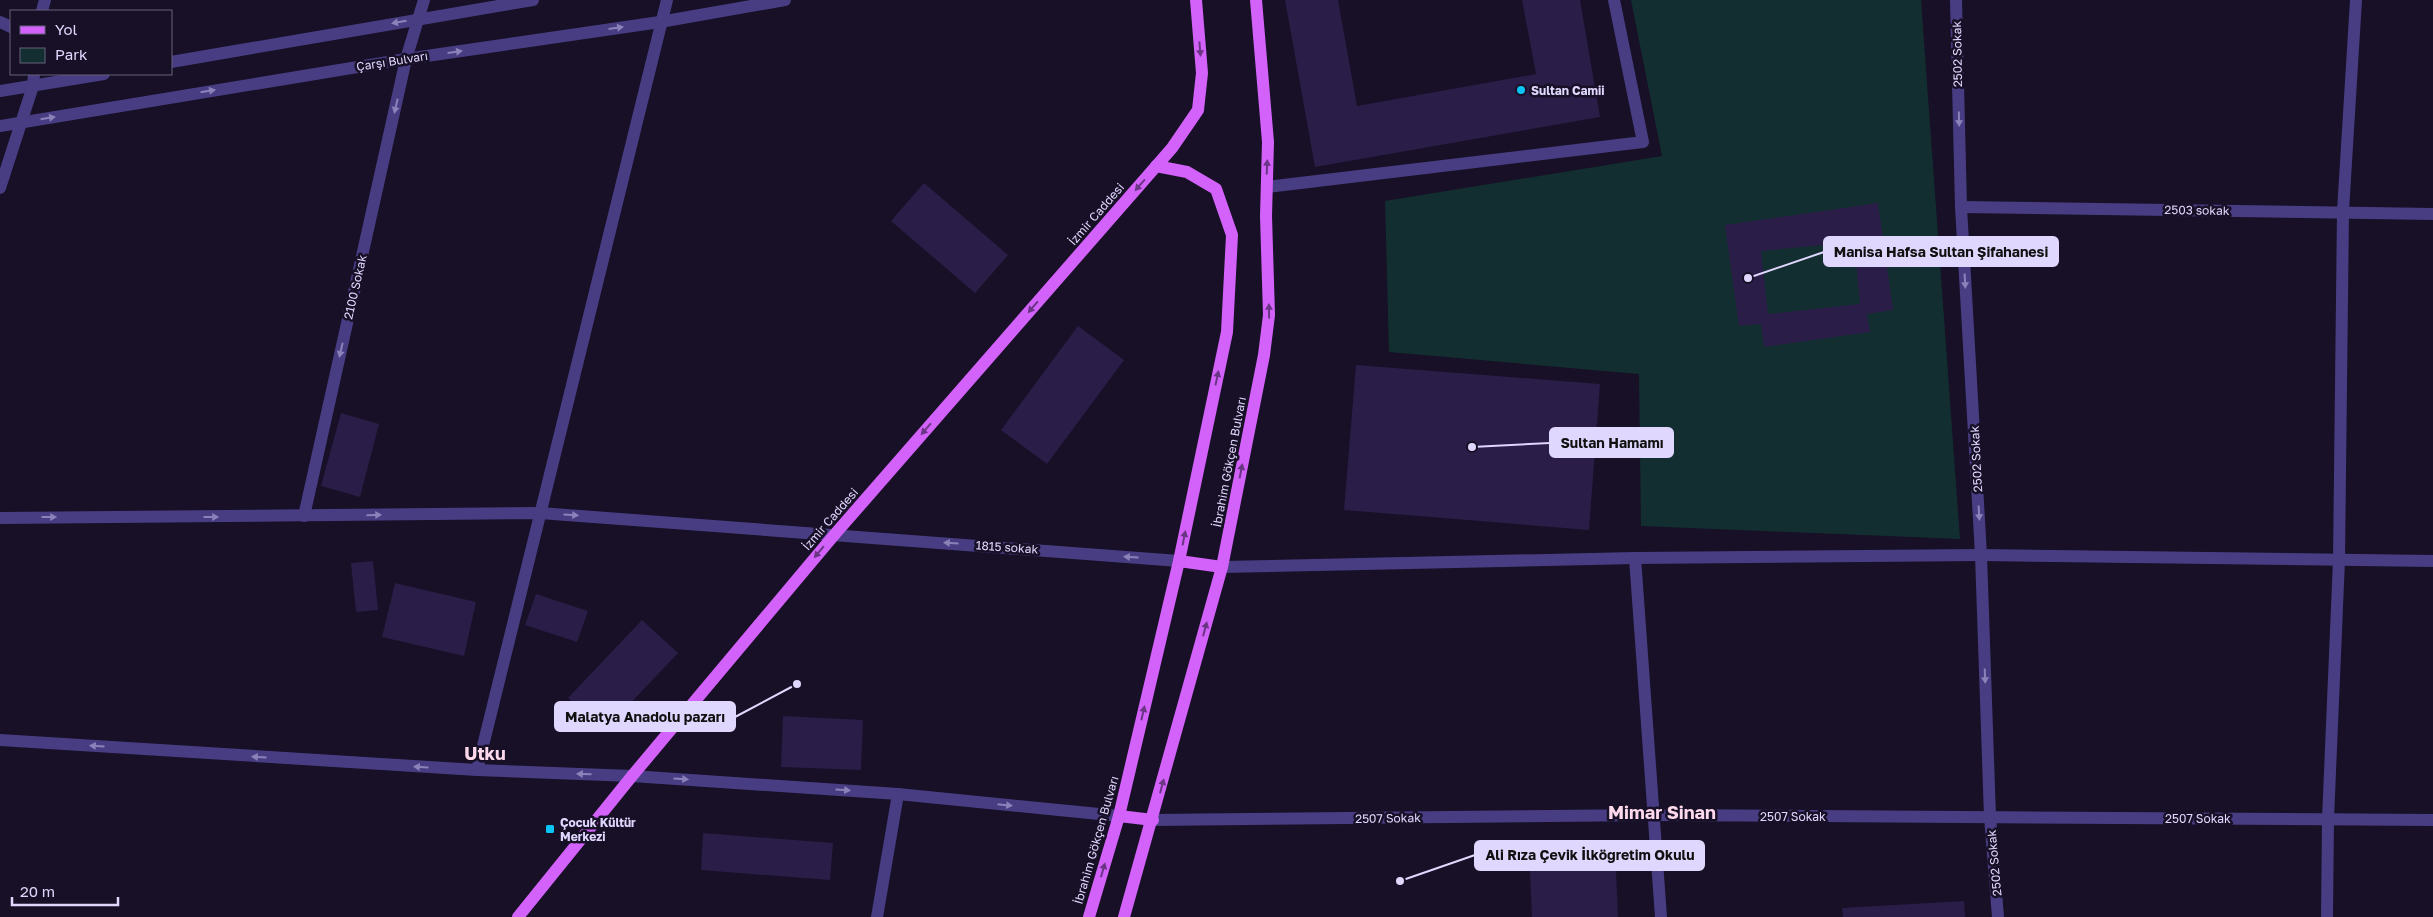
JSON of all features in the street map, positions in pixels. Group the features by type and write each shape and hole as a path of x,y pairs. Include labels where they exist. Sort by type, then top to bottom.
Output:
{"main road":[{"name":"İzmir Caddesi","path":"518,917 632,776 835,534 1172,148 1198,110 1202,73 1196,0"},
{"name":"İbrahim Gökçen Bulvarı","path":"1124,917 1153,820 1222,567 1264,355 1269,315 1266,272 1268,142 1256,0"},
{"name":"İbrahim Gökçen Bulvarı","path":"1089,917 1119,816 1180,560 1227,332 1232,235 1216,189 1187,172 1156,166"},
{"path":"1180,560 1222,567"},
{"path":"1119,816 1153,820"}],"street":[{"name":"2100 Sokak","path":"304,516 406,59 420,19 424,0"},
{"path":"172,62 533,0"},
{"path":"478,770 660,22 667,0"},
{"name":"Çarşı Bulvarı","path":"0,126 406,59 660,22 785,0"},
{"path":"1267,186 1643,142 1614,0"},
{"name":"2502 Sokak","path":"1956,0 1961,207 1981,555 1990,817 1998,917"},
{"path":"2327,917 2328,818 2339,560 2343,211 2356,0"},
{"path":"0,91 34,80 92,75"},
{"path":"0,188 34,80"},
{"name":"2503 sokak","path":"1961,207 2343,211 2433,214"},
{"name":"1815 sokak","path":"0,518 540,513 1180,560"},
{"path":"1222,567 1636,558 1981,555 2433,561"},
{"path":"1636,558 1660,917"},
{"path":"0,740 478,770 632,776 898,794 1119,816"},
{"path":"877,917 898,794"},
{"name":"2507 Sokak","path":"1153,820 1653,815 2433,820"}],"green space":[{"path":"1631,0 1921,0 1960,539 1641,526 1639,374 1389,352 1385,201 1662,156"}],"building":[{"name":"Sultan Camii","path":"1285,0 1338,0 1357,106 1536,74 1522,0 1580,0 1600,117 1315,167"},
{"path":"924,183 1008,255 975,293 891,221"},
{"path":"1878,203 1893,310 1867,314 1870,332 1764,347 1761,324 1739,326 1725,225","holes":["1854,242 1860,304 1768,314 1761,251"]},
{"path":"1078,326 1124,360 1047,464 1001,430"},
{"path":"1356,365 1600,384 1589,530 1344,510"},
{"path":"341,413 379,424 360,497 321,486"},
{"path":"373,561 378,610 356,612 351,563"},
{"path":"395,583 476,602 464,656 382,637"},
{"path":"536,594 588,611 577,642 525,625"},
{"path":"642,620 678,653 604,731 568,698"},
{"path":"783,716 863,720 861,770 781,767"},
{"path":"703,833 833,843 830,880 701,870"},
{"path":"1615,847 1618,917 1532,917 1529,850"},
{"path":"1964,901 1965,917 1843,917 1842,908"}],"place":[{"name":"Sultan Camii","path":"1521,90"},
{"name":"Manisa Hafsa Sultan Şifahanesi","path":"1748,278"},
{"name":"Sultan Hamamı","path":"1472,447"},
{"name":"Malatya Anadolu pazarı","path":"797,684"},
{"name":"Çocuk Kültür Merkezi","path":"550,829"},
{"name":"Ali Rıza Çevik İlköğretim Okulu","path":"1400,881"}],"district":[{"name":"Utku","path":"485,753"},
{"name":"Mimar Sinan","path":"1662,812"}]}
